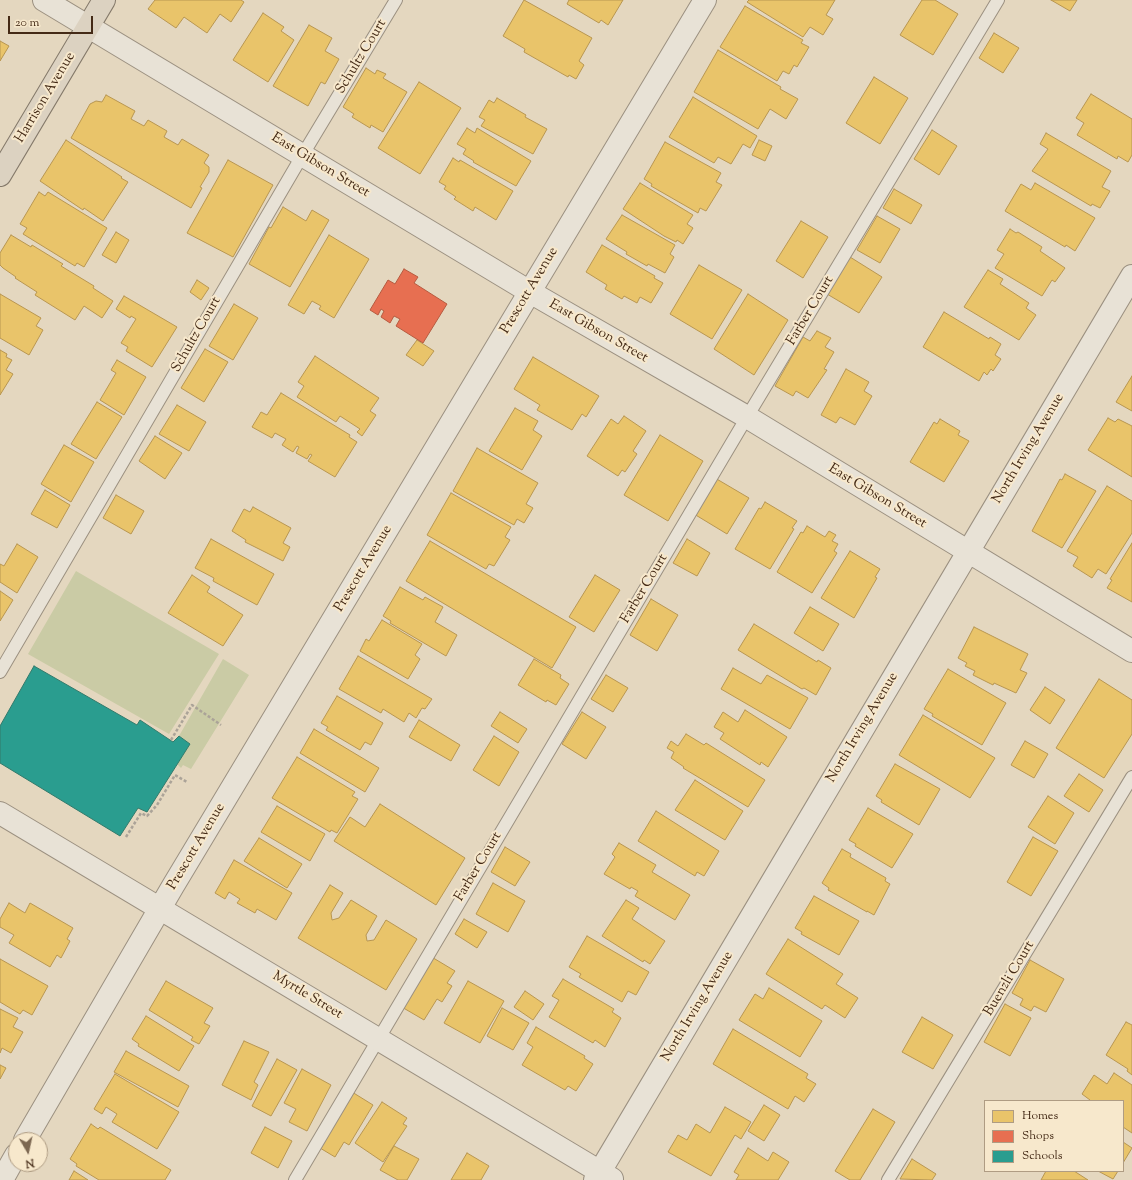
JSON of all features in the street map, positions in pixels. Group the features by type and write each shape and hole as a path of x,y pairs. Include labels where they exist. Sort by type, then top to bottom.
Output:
{"main road":[{"name":"Harrison Avenue","path":"0,175 104,0"}],"street":[{"name":"East Gibson Street","path":"44,0 530,292 747,417 1132,651"},
{"name":"Prescott Avenue","path":"30,1132 160,909 705,0"},
{"name":"North Irving Avenue","path":"603,1177 967,552 1132,276"},
{"name":"Myrtle Street","path":"0,813 378,1038 603,1177"},
{"path":"2,1180 8,1170"}],"lane":[{"name":"Schultz Court","path":"0,672 302,156 396,0"},
{"name":"Farber Court","path":"295,1180 747,417 998,0"},
{"name":"Buenzli Court","path":"888,1180 1132,778"}],"path":[{"path":"171,740 192,705 221,725"},
{"path":"126,837 141,813 148,816 157,805 176,775 187,782"}],"green space":[{"path":"76,571 219,654 169,734 28,654"},
{"path":"223,659 249,675 191,769 183,765 181,768 177,764 190,744 179,736"}],"building: Homes":[{"path":"155,0 241,0 244,2 231,22 220,14 207,33 184,17 176,28 148,9"},
{"path":"524,0 592,38 579,61 584,65 576,79 569,75 568,77 524,52 525,49 503,36"},
{"path":"569,0 623,0 608,25 601,20 599,23 567,4"},
{"path":"749,0 835,0 826,15 833,19 823,35 810,27 803,37 747,2"},
{"path":"922,0 935,0 958,14 933,55 900,35"},
{"path":"1051,0 1077,0 1070,11"},
{"path":"745,6 803,40 801,43 809,47 797,67 794,65 789,74 783,71 777,81 720,47"},
{"path":"263,13 284,27 281,31 294,40 268,82 233,60"},
{"path":"309,25 332,38 325,51 339,59 325,84 321,82 308,106 273,86"},
{"path":"994,33 1019,48 1003,73 979,58"},
{"path":"0,41 9,46 0,61"},
{"path":"718,50 781,87 780,89 798,99 786,119 770,109 758,129 694,92"},
{"path":"366,68 375,74 377,70 386,74 383,78 407,92 383,132 371,125 370,128 352,117 354,114 343,107"},
{"path":"874,77 908,98 880,144 846,123"},
{"path":"419,82 461,108 420,174 378,148"},
{"path":"1091,94 1132,119 1132,155 1128,162 1118,156 1117,159 1077,135 1084,123 1076,118"},
{"path":"106,95 135,111 131,119 144,126 148,120 167,131 164,137 178,145 182,139 209,155 204,163 209,167 209,172 200,187 202,188 191,208 71,138 90,104 96,101 102,102"},
{"path":"693,97 757,136 750,148 743,144 731,164 718,157 714,163 669,137"},
{"path":"497,98 526,115 525,117 547,129 533,154 481,126 485,120 479,117 489,100 494,103"},
{"path":"467,128 475,133 477,128 531,161 516,186 473,162 474,161 463,154 466,149 457,144"},
{"path":"932,130 957,146 939,175 914,159"},
{"path":"1046,133 1111,171 1102,187 1110,191 1100,208 1092,204 1091,206 1032,171 1048,149 1040,144"},
{"path":"66,140 128,182 103,221 84,208 83,210 40,181"},
{"path":"759,140 772,146 765,161 752,155"},
{"path":"665,142 721,173 716,182 722,185 706,211 700,208 698,213 651,186 652,184 644,179"},
{"path":"453,158 459,162 460,160 513,191 496,220 475,207 473,211 454,199 456,197 444,189 446,186 439,182"},
{"path":"228,160 273,185 233,257 187,233"},
{"path":"640,183 693,215 687,224 693,228 683,244 677,240 676,242 664,236 623,209"},
{"path":"1035,183 1095,218 1075,251 1066,245 1065,247 1005,211 1021,184 1031,190"},
{"path":"894,189 922,205 911,224 883,208"},
{"path":"39,192 45,196 48,192 107,228 84,267 77,263 75,266 23,234 27,228 20,224"},
{"path":"283,207 306,221 312,210 329,220 290,287 249,264 269,227 271,228"},
{"path":"622,215 675,245 670,254 674,257 665,273 648,264 647,266 626,254 627,252 606,239"},
{"path":"877,216 900,229 880,263 857,250"},
{"path":"801,221 828,237 803,278 776,261"},
{"path":"1010,229 1016,233 1018,232 1042,247 1040,251 1065,268 1055,282 1052,280 1042,296 995,268 1004,254 997,250"},
{"path":"116,232 129,240 116,263 102,255"},
{"path":"11,235 31,247 32,245 63,264 61,266 94,286 93,288 113,301 102,318 84,306 75,320 35,295 37,292 15,278 16,277 3,268 0,265 0,253"},
{"path":"329,235 369,259 334,318 319,309 321,306 312,301 304,314 288,305"},
{"path":"602,245 655,276 654,278 663,283 651,303 640,297 637,303 624,296 622,299 605,289 607,285 586,272"},
{"path":"850,257 882,277 859,313 827,294"},
{"path":"699,265 742,290 712,339 670,314"},
{"path":"988,270 1003,279 1000,284 1029,303 1026,308 1036,315 1019,340 964,307"},
{"path":"197,280 209,288 201,300 190,292"},
{"path":"0,294 41,318 36,326 43,330 29,355 0,338"},
{"path":"748,294 788,320 754,375 714,349"},
{"path":"124,296 177,327 152,367 126,351 128,347 121,343 136,319 131,316 130,318 116,309"},
{"path":"234,304 258,318 233,360 209,346"},
{"path":"944,312 989,339 990,337 1001,344 995,355 1001,359 993,371 991,369 987,375 984,372 979,381 923,347"},
{"path":"817,331 831,338 825,347 834,352 824,369 827,370 808,398 796,391 793,396 775,386 803,337 810,341"},
{"path":"417,340 434,351 423,366 406,355"},
{"path":"205,349 228,362 204,402 181,388"},
{"path":"0,350 7,354 6,357 12,360 6,370 13,374 0,395"},
{"path":"315,356 379,398 370,411 376,415 362,436 357,432 360,429 340,416 336,422 297,397 304,386 298,382"},
{"path":"533,357 599,396 586,417 582,414 572,430 537,410 540,405 514,389"},
{"path":"117,360 146,377 124,415 100,400 116,373 111,370"},
{"path":"846,369 869,382 864,391 872,396 855,425 840,417 836,423 821,415"},
{"path":"1132,376 1132,411 1116,402"},
{"path":"281,393 350,435 349,437 357,442 335,477 308,461 312,455 310,454 307,459 296,453 299,447 297,446 293,452 282,445 286,439 275,433 272,438 252,427 261,412 267,415"},
{"path":"97,402 122,417 96,459 71,444"},
{"path":"177,405 206,422 189,451 159,434"},
{"path":"515,408 538,421 533,430 542,436 522,470 489,451"},
{"path":"624,416 646,431 633,451 637,454 625,472 622,470 618,476 587,456 611,419 618,424"},
{"path":"1108,418 1115,422 1118,419 1132,426 1132,477 1088,450"},
{"path":"940,419 960,431 958,435 969,441 944,482 910,462 934,422 937,424"},
{"path":"660,435 703,461 668,521 624,495"},
{"path":"155,436 182,453 165,479 139,461"},
{"path":"64,445 94,462 71,502 41,484"},
{"path":"477,448 538,483 526,504 533,508 524,523 517,519 514,525 453,491"},
{"path":"1065,474 1096,491 1062,548 1032,531 1060,479 1062,480"},
{"path":"715,478 749,498 727,534 694,514"},
{"path":"1107,486 1132,501 1132,533 1106,574 1098,569 1092,578 1073,566 1078,557 1067,551"},
{"path":"45,490 70,505 57,528 31,514"},
{"path":"451,493 511,527 505,537 510,540 494,566 489,564 486,569 427,535"},
{"path":"116,495 144,511 131,534 103,518"},
{"path":"765,502 797,521 792,528 794,529 770,569 735,549 759,508 761,509"},
{"path":"253,507 291,528 283,543 290,547 283,561 245,542 246,540 232,531 244,509 250,512"},
{"path":"807,526 825,537 829,531 836,535 832,541 838,544 834,551 837,553 812,593 777,572 801,532 803,533"},
{"path":"211,539 274,574 257,605 213,581 214,578 195,568"},
{"path":"687,539 710,553 697,576 673,563"},
{"path":"430,541 576,627 552,668 406,581"},
{"path":"1132,543 1132,602 1107,588 1112,580 1110,579"},
{"path":"17,544 38,557 17,593 0,582 0,564 4,566"},
{"path":"850,551 880,569 875,577 877,578 854,618 821,598"},
{"path":"192,575 210,587 207,592 243,615 223,646 168,613"},
{"path":"595,575 620,590 594,632 569,617"},
{"path":"400,587 423,600 425,597 443,607 435,622 457,635 446,656 390,623 391,621 383,616"},
{"path":"0,591 13,600 0,621"},
{"path":"651,599 678,615 657,651 630,635"},
{"path":"810,607 839,624 823,651 794,633"},
{"path":"382,620 422,644 415,655 420,659 408,679 360,651 366,639 369,641"},
{"path":"754,624 817,662 818,660 831,668 816,695 804,688 802,689 738,650"},
{"path":"974,627 1028,654 1020,670 1027,673 1016,693 994,683 993,685 973,675 975,671 965,666 967,663 958,658"},
{"path":"358,656 432,699 425,709 422,708 416,718 409,713 404,722 383,709 381,713 339,689"},
{"path":"534,659 561,675 560,678 569,684 556,705 547,700 546,702 518,685"},
{"path":"733,668 761,684 767,675 808,698 790,729 721,689"},
{"path":"948,669 1006,703 982,745 932,716 933,714 924,709"},
{"path":"606,675 628,688 613,712 591,699"},
{"path":"1099,679 1132,700 1132,734 1104,778 1056,748"},
{"path":"1045,687 1065,700 1050,724 1030,710"},
{"path":"337,696 383,723 371,745 365,742 360,750 326,730 328,727 321,723"},
{"path":"745,710 787,737 768,767 761,762 760,765 720,739 724,733 714,727 723,712 738,722"},
{"path":"500,712 527,729 518,743 491,726"},
{"path":"582,712 606,727 586,759 562,744"},
{"path":"923,715 995,758 970,798 899,755"},
{"path":"419,720 460,745 451,761 409,737"},
{"path":"314,729 379,768 365,792 300,753"},
{"path":"686,734 704,745 706,743 765,780 748,807 683,768 684,767 671,758 674,752 667,748 671,741 678,746"},
{"path":"494,736 519,752 499,786 473,770"},
{"path":"1025,741 1048,754 1034,778 1011,765"},
{"path":"297,757 355,792 352,796 358,799 337,833 331,830 330,832 272,798"},
{"path":"895,764 940,789 919,825 881,802 882,800 876,796"},
{"path":"1079,774 1103,790 1089,812 1064,796"},
{"path":"695,780 743,811 725,840 675,810"},
{"path":"1048,796 1074,813 1055,844 1028,827"},
{"path":"380,804 465,858 436,905 334,841 350,817 365,827"},
{"path":"277,806 325,834 310,861 261,832"},
{"path":"868,808 913,834 892,868 855,846 856,844 849,840"},
{"path":"656,811 719,851 704,876 697,872 695,876 638,841"},
{"path":"1033,837 1058,851 1031,896 1007,882"},
{"path":"259,838 302,864 287,888 244,861"},
{"path":"619,843 656,865 652,872 690,895 675,920 635,896 638,891 631,887 630,889 604,874 615,857 612,854"},
{"path":"505,847 530,862 515,886 491,872"},
{"path":"842,849 851,854 850,857 886,878 885,881 890,884 874,915 828,890 829,888 822,883"},
{"path":"234,860 292,893 276,920 257,909 255,913 237,903 240,899 229,892 225,899 215,893"},
{"path":"493,883 525,901 508,932 476,914"},
{"path":"330,885 343,893 331,913 332,920 339,918 351,900 377,916 366,935 367,941 374,940 386,920 417,939 386,990 298,938"},
{"path":"814,896 859,921 839,955 801,934 802,932 795,928"},
{"path":"626,900 639,908 632,919 665,941 650,964 644,960 643,962 602,936"},
{"path":"9,903 25,913 30,903 73,928 67,939 70,941 61,958 57,955 50,967 9,943 14,935 0,927 0,919"},
{"path":"464,919 487,932 477,948 455,934"},
{"path":"587,936 649,972 636,995 628,991 622,1002 579,977 581,974 569,967"},
{"path":"788,939 843,974 836,984 858,998 845,1018 825,1005 822,1009 766,974"},
{"path":"430,956 455,971 447,983 452,986 442,1002 437,999 424,1020 400,1006"},
{"path":"0,959 48,986 32,1015 23,1010 20,1014 0,1002"},
{"path":"1030,960 1064,979 1046,1012 1034,1006 1031,1011 1020,1005 1023,999 1012,993"},
{"path":"563,979 614,1009 612,1012 621,1018 605,1047 595,1040 593,1043 549,1017 559,1000 552,996"},
{"path":"166,981 213,1008 204,1023 210,1026 199,1044 191,1040 193,1037 149,1010"},
{"path":"468,981 504,1001 480,1043 444,1023"},
{"path":"769,988 822,1021 800,1057 739,1020 755,994 763,999"},
{"path":"525,991 544,1004 533,1020 514,1007"},
{"path":"1005,1004 1031,1018 1010,1056 984,1042"},
{"path":"502,1008 529,1023 513,1050 487,1036"},
{"path":"0,1009 18,1018 13,1027 23,1032 11,1053 2,1048 0,1053"},
{"path":"146,1016 194,1046 179,1071 138,1046 139,1044 132,1039"},
{"path":"922,1017 953,1035 933,1069 902,1052"},
{"path":"1126,1022 1132,1025 1132,1075 1127,1071 1128,1069 1106,1055"},
{"path":"536,1027 585,1056 584,1058 593,1064 576,1091 568,1086 565,1090 522,1065 533,1047 527,1043"},
{"path":"733,1029 808,1074 806,1078 816,1084 804,1102 795,1096 788,1109 713,1064"},
{"path":"244,1041 269,1052 254,1082 258,1085 251,1100 222,1085"},
{"path":"126,1051 189,1086 178,1107 114,1072"},
{"path":"277,1059 297,1070 271,1116 252,1106"},
{"path":"0,1065 6,1068 0,1079"},
{"path":"302,1069 331,1085 307,1131 289,1122 296,1109 284,1103"},
{"path":"1114,1073 1132,1085 1132,1133 1124,1128 1124,1100 1090,1100 1082,1094 1094,1075 1107,1084"},
{"path":"115,1074 179,1112 157,1149 112,1122 117,1114 106,1107 102,1114 94,1109"},
{"path":"352,1092 373,1105 349,1145 344,1142 335,1157 320,1148"},
{"path":"382,1102 407,1118 403,1124 407,1126 383,1162 355,1143"},
{"path":"764,1105 780,1115 764,1141 748,1131"},
{"path":"725,1107 751,1122 741,1139 735,1135 711,1176 668,1152 678,1135 687,1140 696,1124 710,1133"},
{"path":"873,1109 895,1122 860,1180 850,1180 835,1171"},
{"path":"91,1124 98,1129 100,1127 171,1170 165,1180 99,1180 76,1166 77,1164 70,1159"},
{"path":"265,1127 292,1141 278,1168 251,1153"},
{"path":"1124,1143 1132,1148 1124,1161"},
{"path":"394,1146 419,1159 407,1180 398,1180 380,1170"},
{"path":"748,1148 768,1161 773,1152 789,1162 778,1180 736,1180 739,1175 734,1172"},
{"path":"467,1153 489,1166 481,1180 451,1180"},
{"path":"912,1159 936,1174 932,1180 900,1179"},
{"path":"74,1171 88,1180 69,1180"},
{"path":"1045,1172 1076,1172 1088,1180 1041,1180"},
{"path":"1100,1172 1117,1172 1113,1179"}],"building: Shops":[{"path":"404,269 418,277 414,283 447,304 423,343 396,326 400,319 394,316 390,323 381,317 384,311 381,309 378,315 370,310 388,280 395,284"}],"building: Schools":[{"path":"34,666 137,725 140,720 173,742 179,736 190,744 147,812 138,808 120,836 0,763 0,726"}]}
